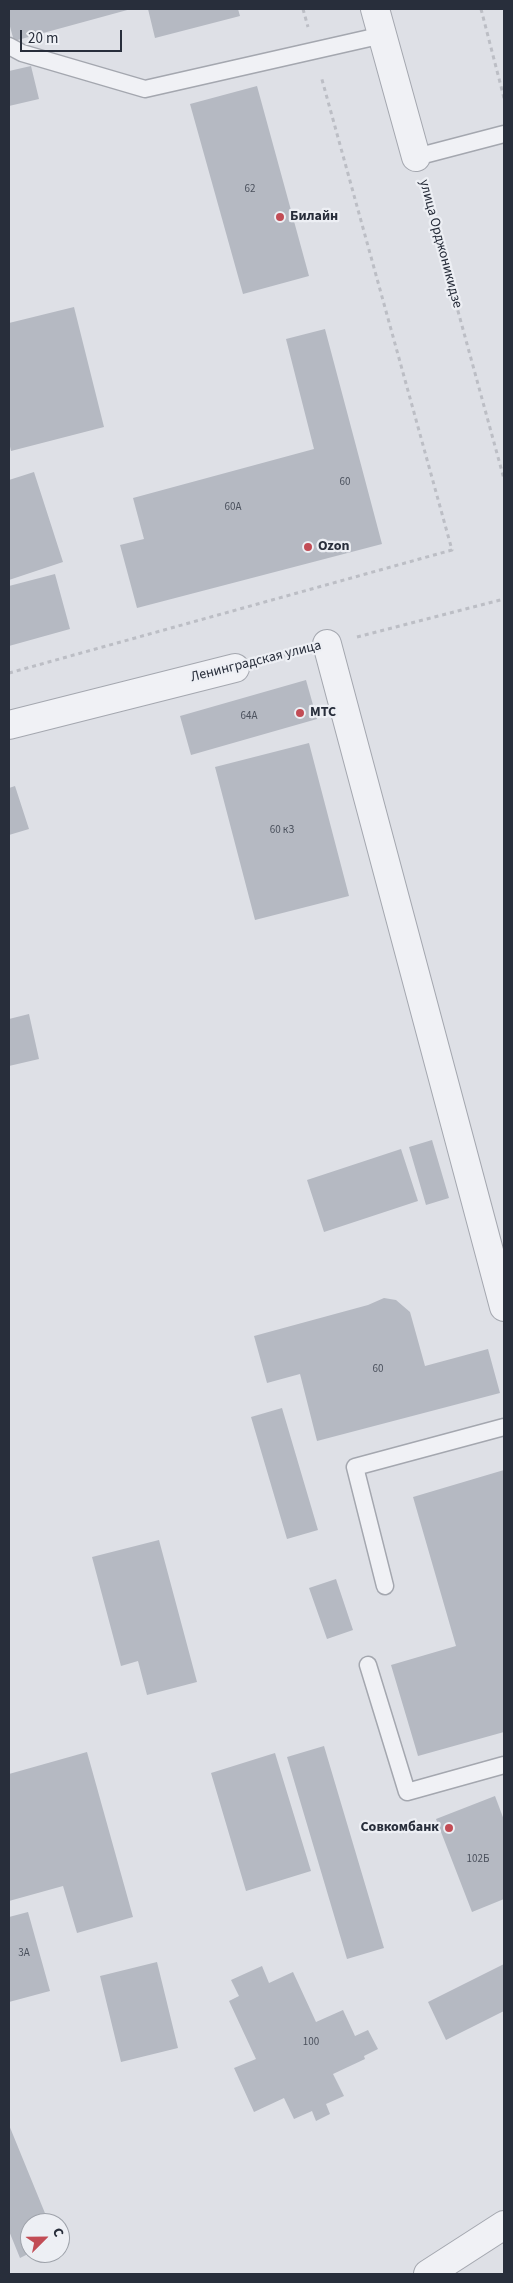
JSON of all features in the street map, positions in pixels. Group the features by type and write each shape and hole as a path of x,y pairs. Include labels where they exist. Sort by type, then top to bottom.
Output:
{"street":[{"path":"375,9 416,158"},
{"path":"327,644 504,1308"},
{"name":"Ленинградская улица","path":"9,725 235,668"},
{"path":"428,2274 504,2225"}],"lane":[{"path":"9,46 22,53 145,89 382,35"},
{"path":"416,158 504,134"},
{"path":"385,1586 355,1467 504,1427"},
{"path":"368,1665 407,1792 504,1765"}],"path":[{"path":"9,673 452,550 303,9"},
{"path":"480,9 504,98"},
{"name":"улица Орджоникидзе","path":"416,158 504,479"},
{"name":"Ленинградская улица","path":"235,668 504,599"}],"building":[{"path":"9,9 131,9 14,41 9,23"},
{"path":"148,9 238,9 240,16 155,38"},
{"path":"31,66 39,99 9,106 9,71"},
{"path":"257,86 309,276 243,294 190,104"},
{"path":"74,307 104,427 11,451 9,442 9,323"},
{"path":"325,329 382,544 137,608 120,545 144,539 133,498 314,449 286,339"},
{"path":"34,472 63,562 9,580 9,480"},
{"path":"55,574 70,629 9,646 9,586"},
{"path":"306,680 317,719 191,755 180,716"},
{"path":"309,743 349,896 255,920 215,767"},
{"path":"15,786 29,829 9,835 9,788"},
{"path":"29,1014 39,1059 9,1066 9,1019"},
{"path":"432,1140 449,1198 426,1205 409,1147"},
{"path":"401,1149 418,1201 324,1232 307,1180"},
{"path":"384,1298 396,1300 410,1312 425,1366 488,1349 500,1393 317,1441 300,1374 267,1383 254,1336 368,1305"},
{"path":"282,1408 318,1530 287,1539 251,1417"},
{"path":"504,1470 504,1732 418,1756 391,1665 456,1646 413,1497"},
{"path":"159,1540 197,1682 147,1695 138,1661 121,1666 92,1557"},
{"path":"336,1579 353,1630 327,1639 309,1588"},
{"path":"324,1746 384,1948 347,1959 287,1757"},
{"path":"87,1752 133,1917 77,1933 63,1886 9,1901 9,1774"},
{"path":"275,1753 311,1871 246,1891 211,1773"},
{"path":"495,1796 504,1820 504,1899 472,1912 436,1819"},
{"path":"28,1912 50,1991 9,2002 9,1917"},
{"path":"157,1962 178,2048 121,2062 100,1976"},
{"path":"504,1964 504,2011 446,2040 428,2002"},
{"path":"262,1966 269,1983 293,1972 316,2022 343,2010 355,2036 368,2030 378,2049 364,2056 365,2059 333,2074 344,2096 326,2104 330,2114 316,2121 312,2111 294,2119 284,2098 254,2112 234,2068 256,2059 229,2001 239,1996 231,1980"},
{"path":"9,2125 45,2213 20,2213 20,2258 9,2231"}],"place":[{"name":"Билайн","path":"280,217"},
{"name":"Ozon","path":"308,547"},
{"name":"МТС","path":"300,713"},
{"name":"Совкомбанк","path":"449,1828"}]}
